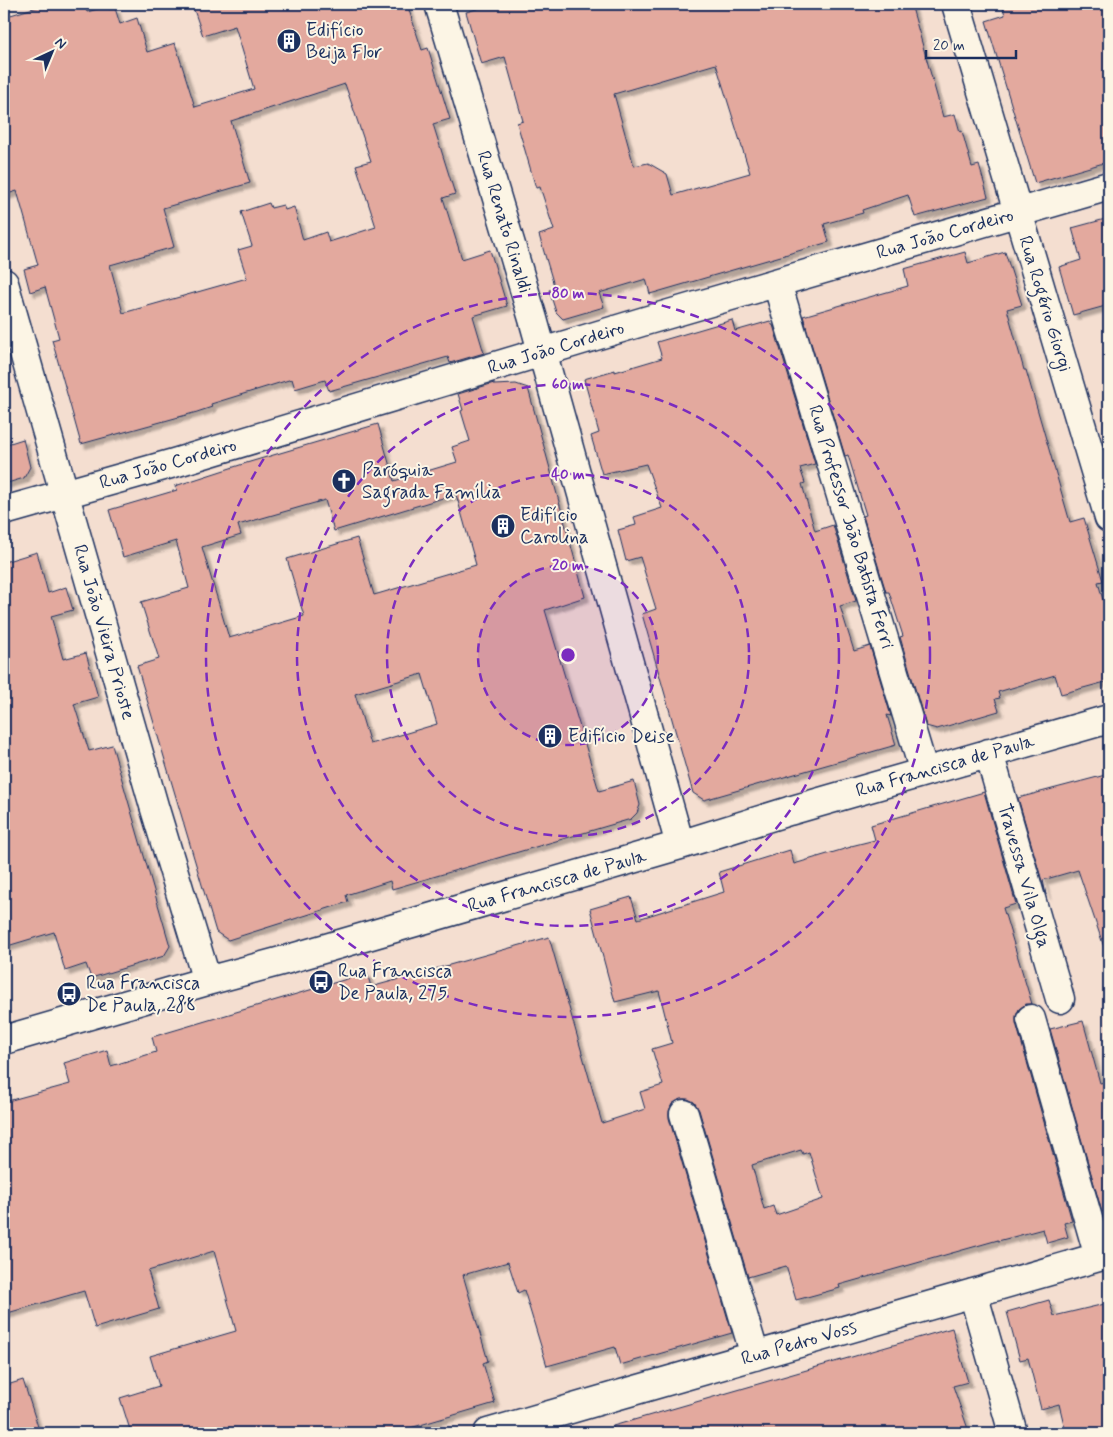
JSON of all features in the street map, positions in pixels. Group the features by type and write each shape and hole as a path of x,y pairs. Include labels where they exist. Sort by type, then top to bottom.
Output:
{"street":[{"name":"Rua Renato Rinaldi","path":"439,4 543,353 680,845"},
{"name":"Rua Rogério Giorgi","path":"956,4 1109,518"},
{"name":"Rua João Cordeiro","path":"4,511 174,463 645,321 1109,186"},
{"name":"Rua João Vieira Prioste","path":"4,283 207,981"},
{"name":"Rua Professor João Batista Ferri","path":"777,283 924,772"},
{"name":"Rua Francisca de Paula","path":"4,1040 293,958 1109,719"},
{"name":"Travessa Vila Olga","path":"989,753 1060,999"},
{"path":"1031,1019 1104,1256"},
{"path":"684,1114 755,1356"},
{"name":"Rua Pedro Voss","path":"497,1432 974,1292 1104,1256"},
{"path":"974,1292 1013,1433"}],"building":[{"path":"47,4 84,4 87,12 108,6 109,9 115,8 120,24 137,18 147,52 175,43 195,107 254,89 235,26 203,36 192,4 407,4 422,50 428,48 450,119 433,124 455,194 443,198 462,259 490,250 507,306 473,316 484,353 450,363 448,357 329,391 325,380 295,389 292,379 211,404 212,407 197,412 81,444 52,340 59,338 45,287 30,292 24,269 38,265 17,191 4,195 4,17","holes":["345,84 371,161 356,165 376,227 329,242 326,232 303,240 294,207 285,210 283,205 271,208 269,203 241,212 252,246 238,250 247,278 123,313 110,265 174,247 163,208 250,183 231,121"]},
{"path":"494,4 911,4 943,117 955,114 972,167 979,165 988,197 915,217 908,195 862,210 863,213 824,224 829,242 650,294 646,279 599,293 604,307 563,319 556,312 549,290 555,289 539,235 554,230 540,187 536,188 517,123 523,121 505,57 481,64 466,12","holes":["716,64 750,173 673,195 667,174 648,163 634,166 614,94"]},
{"path":"1002,4 1109,4 1109,144 1103,146 1107,162 1035,183 986,21 1005,15"},
{"path":"1109,218 1109,305 1073,315 1059,267 1081,260 1072,228"},
{"path":"965,252 968,263 1005,252 1022,305 1007,309 1024,370 1026,370 1070,522 1084,518 1103,581 1098,582 1109,622 1109,681 1061,694 1055,675 998,692 1000,698 995,699 999,711 937,729 926,726 900,637 903,636 889,592 886,592 863,516 866,515 848,455 845,456 803,316 908,286 904,269"},
{"path":"732,320 735,331 770,321 773,325 815,464 800,468 805,483 802,484 815,531 833,525 856,601 840,606 854,651 870,646 891,716 887,715 896,745 704,800 693,793 642,614 656,609 640,557 626,561 618,530 636,525 634,517 662,508 646,464 602,474 591,436 599,433 584,379 662,358 657,342"},
{"path":"494,383 494,385 516,384 528,388 585,597 545,610 599,791 634,781 640,805 637,813 631,819 392,889 390,881 346,895 348,902 228,940 216,932 137,666 159,659 141,602 189,588 176,541 123,557 109,510 177,490 175,486 243,464 378,424 394,481 457,462 452,447 470,441 458,394","holes":["456,494 476,565 374,595 357,538 287,559 304,616 229,638 202,547 241,535 238,525 325,500 334,531","422,674 437,724 370,744 355,694"]},
{"path":"23,439 30,467 24,478 4,484 4,445"},
{"path":"37,552 48,593 66,587 73,610 51,616 63,659 86,653 98,697 74,704 89,751 112,745 170,946 164,956 91,978 86,964 65,971 54,932 4,947 4,562"},
{"path":"1109,774 1109,949 1105,950 1078,870 1043,880 1046,895 1018,798"},
{"path":"984,792 1016,904 1003,908 1032,1004 1026,1004 1019,1009 1016,1023 1072,1221 1064,1223 1068,1237 1047,1243 1043,1229 839,1285 840,1288 796,1300 786,1266 748,1277 699,1110 694,1102 688,1099 680,1099 672,1104 669,1118 732,1333 620,1365 615,1347 547,1366 524,1290 518,1293 508,1262 463,1275 488,1361 483,1363 495,1403 393,1433 131,1433 120,1398 159,1386 150,1356 236,1331 214,1251 148,1271 159,1309 95,1328 84,1291 4,1314 4,1102 70,1084 64,1063 107,1050 111,1066 156,1052 152,1037 367,973 371,987 549,937 602,1123 645,1109 640,1092 663,1085 652,1049 672,1043 659,991 615,1002 590,909 631,897 638,919 724,892 719,872 790,850 794,864 875,840 871,825","holes":["801,1150 803,1154 809,1152 823,1199 776,1215 773,1206 764,1209 752,1165"]},
{"path":"1083,1021 1100,1083 1105,1082 1109,1095 1109,1210 1102,1212 1050,1029"},
{"path":"1049,1300 1054,1316 1109,1303 1109,1433 1066,1433 1059,1404 1041,1409 1028,1358 1020,1360 1007,1312"},
{"path":"952,1328 968,1382 953,1386 968,1429 954,1433 614,1433 613,1426"},
{"path":"23,1380 40,1433 4,1433 4,1386"}],"place":[{"name":"Edifício Beija Flor","path":"289,41"},
{"name":"Paróquia Sagrada Família","path":"344,481"},
{"name":"Edifício Carolina","path":"503,526"},
{"name":"Edifício Deise","path":"550,736"},
{"name":"Rua Francisca De Paula, 275","path":"321,982"},
{"name":"Rua Francisca De Paula, 288","path":"69,994"}]}
